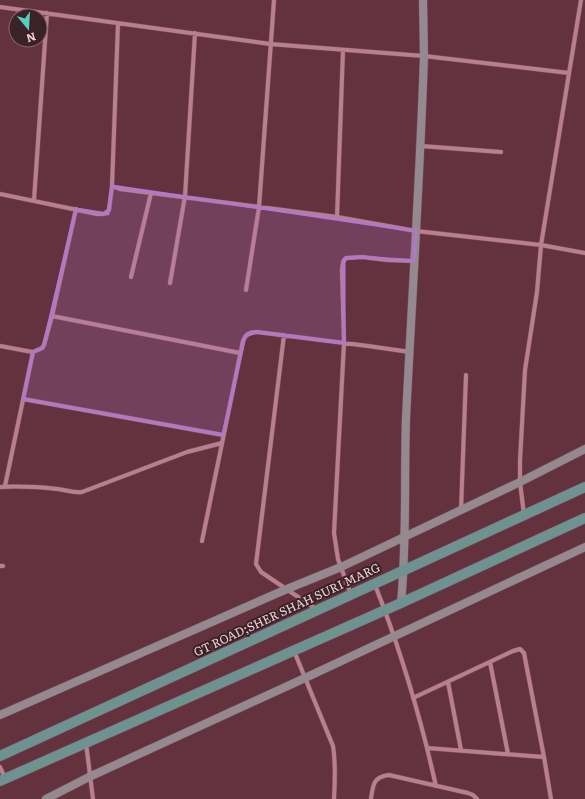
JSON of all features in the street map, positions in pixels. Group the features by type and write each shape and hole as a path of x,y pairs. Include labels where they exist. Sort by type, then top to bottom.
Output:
{"main road":[{"path":"401,603 406,537 405,471 414,261 421,146 424,56 422,0"},
{"path":"0,715 286,589 341,567 520,482 585,449"},
{"name":"GT ROAD;SHER SHAH SURI MARG","path":"0,756 585,487"},
{"path":"3,780 401,603 585,518"},
{"path":"46,799 89,777 394,637 585,547"}],"street":[{"path":"246,290 258,208 274,0"},
{"path":"524,515 520,482 520,460 525,370 541,245 581,0"},
{"path":"48,13 270,44 424,56 569,73"},
{"path":"0,195 34,200 97,214 106,213 109,207 112,186 118,23"},
{"path":"170,283 186,196 195,33"},
{"path":"34,200 45,48"},
{"path":"337,217 343,50"},
{"path":"421,146 501,152"},
{"path":"112,186 120,189 186,196 258,208 337,217 416,231 541,245 585,253"},
{"path":"131,277 151,193"},
{"path":"0,346 33,352 42,348 44,345 76,209"},
{"path":"351,595 341,567 334,533 344,343 343,262 346,258 362,257 414,261"},
{"path":"52,316 240,353"},
{"path":"202,541 240,353 245,336 250,332 284,335 410,352"},
{"path":"284,335 256,564 262,572 318,610"},
{"path":"33,352 2,486 60,489 82,492 187,452 222,443"},
{"path":"461,510 466,375"},
{"path":"23,399 223,435"},
{"path":"375,584 385,610 413,698 436,786"},
{"path":"413,698 517,649 522,650 524,653 551,799"},
{"path":"294,650 333,746 336,776 334,799"},
{"path":"490,662 508,754"},
{"path":"448,682 461,750"},
{"path":"86,743 89,777 94,799"},
{"path":"427,748 544,757"},
{"path":"0,767 3,780"},
{"path":"371,799 376,780 381,776 389,775 468,793 477,799"}],"highlighted area":[{"path":"112,186 416,231 414,261 362,257 344,259 344,343 257,332 245,336 223,435 23,399 33,352 43,348 76,209 108,214"}]}
